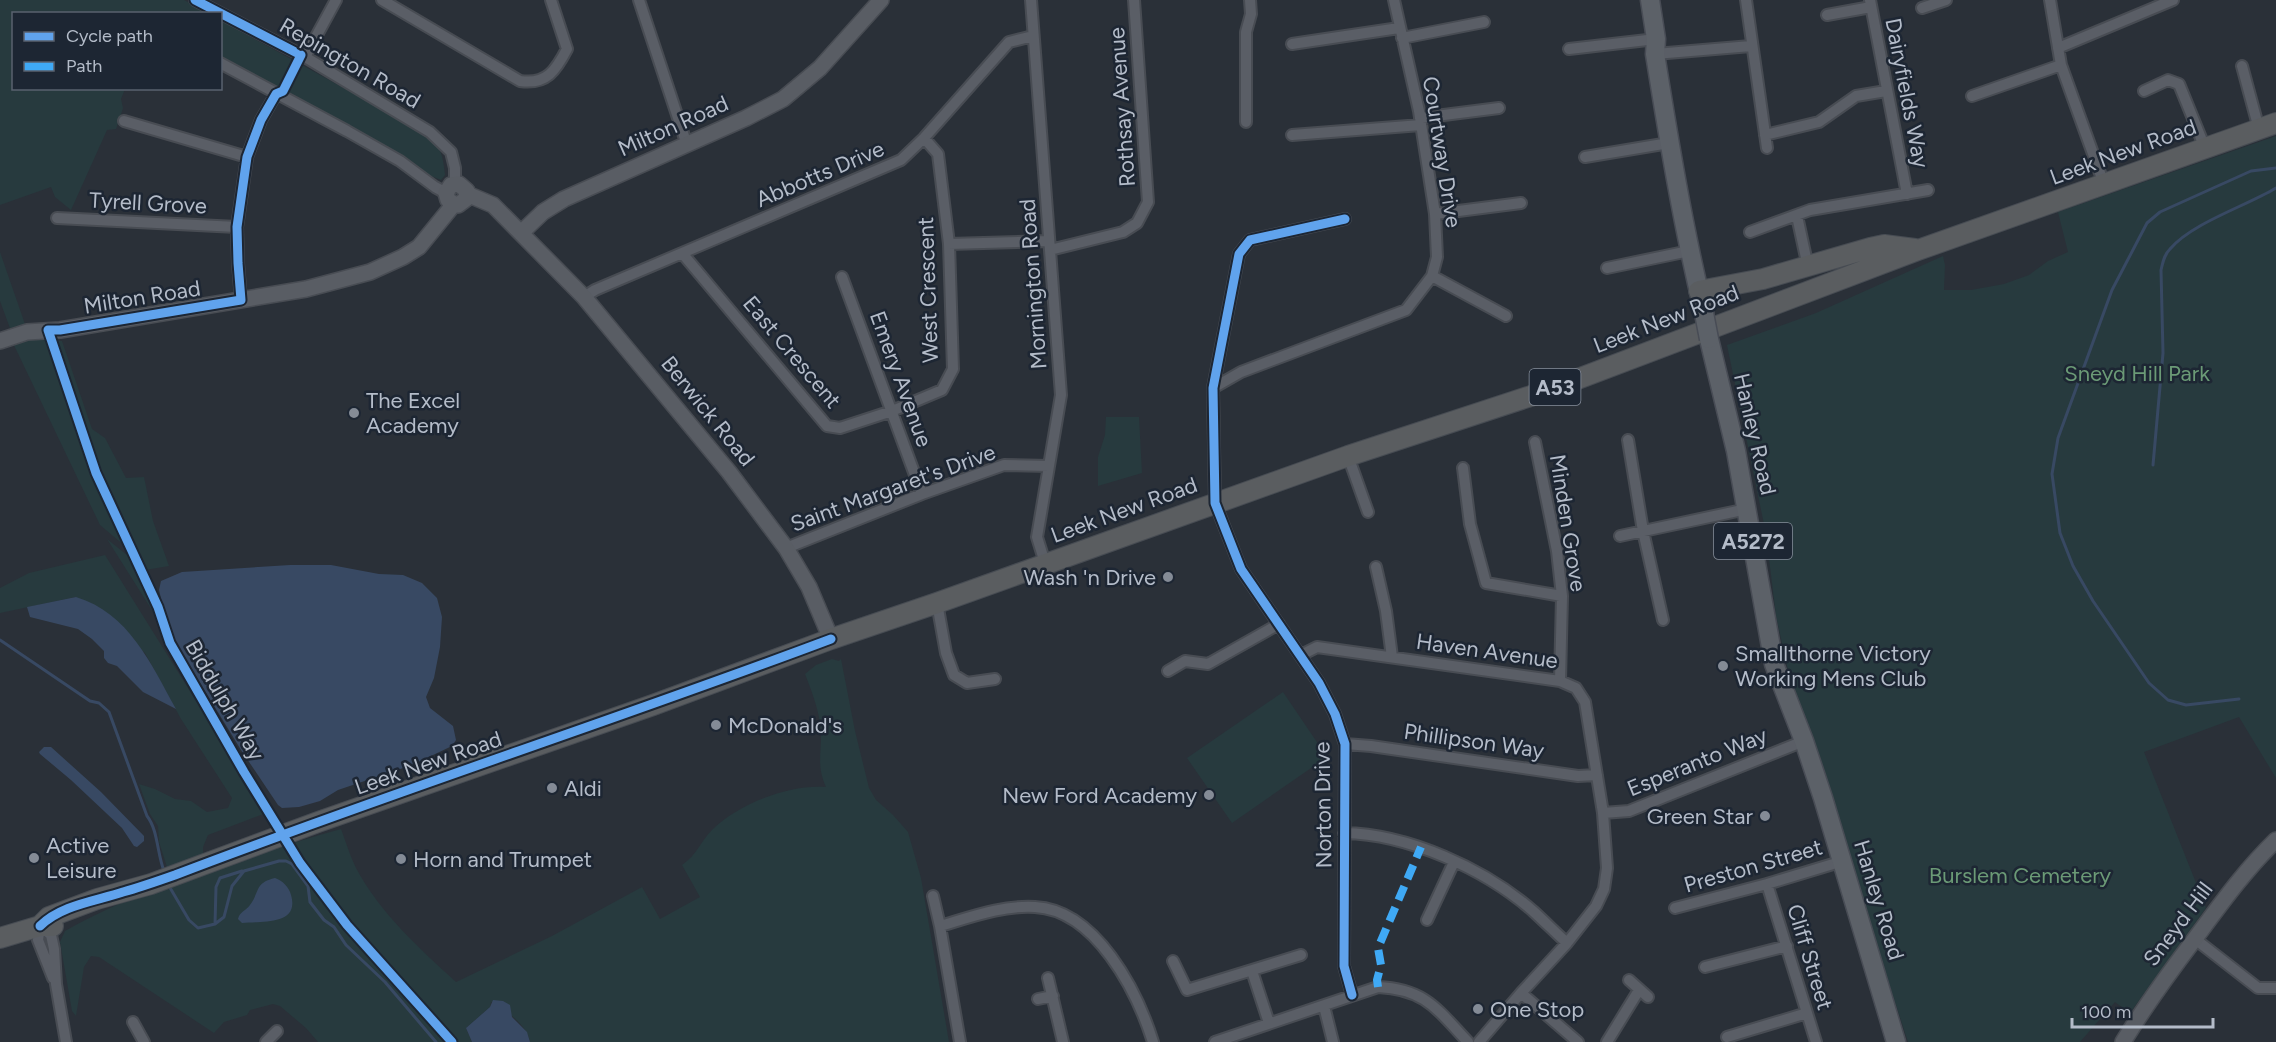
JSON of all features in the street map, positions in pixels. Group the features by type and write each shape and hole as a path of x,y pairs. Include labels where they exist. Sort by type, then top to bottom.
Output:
{"highway":[{"name":"Leek New Road","path":"0,938 40,926 49,917 97,899 151,884 282,835 1045,563 1348,456 1556,387 1918,250 2267,126"},
{"path":"1699,291 1763,279 1884,245 1918,250"},
{"path":"1556,387 1571,391 1709,341"}],"main road":[{"name":"Hanley Road","path":"1650,0 1669,143 1689,251 1747,510 1774,664 1804,741 1843,861 1896,1042"}],"street":[{"name":"Repington Road","path":"195,0 218,12"},
{"path":"305,57 336,0"},
{"path":"382,0 520,81 539,81 556,70 567,49 550,0"},
{"path":"639,0 687,145"},
{"name":"Milton Road","path":"0,341 27,332 60,330 241,300 334,282 370,272 420,247 452,194 463,202 467,194 493,205 520,233 543,212 564,199 687,145 783,99 798,89 820,68 881,0"},
{"name":"Mornington Road","path":"1031,0 1061,396 1037,537 1045,563"},
{"name":"Rothsay Avenue","path":"949,244 1049,246 1123,232 1137,223 1148,202 1134,0"},
{"path":"1246,122 1245,32 1251,14 1250,0"},
{"name":"Courtway Drive","path":"1213,387 1241,372 1406,310 1432,276 1437,257 1435,214 1421,122 1394,0"},
{"path":"1746,0 1767,148"},
{"path":"1922,8 1946,0"},
{"path":"2050,0 2061,65 2104,184"},
{"path":"2058,48 2173,0"},
{"path":"1827,15 1870,4"},
{"name":"Dairyfields Way","path":"1870,4 1907,194"},
{"name":"Repington Road","path":"222,14 305,57 410,119 437,138 451,152 455,168 452,194"},
{"path":"1292,44 1484,22"},
{"name":"Abbotts Drive","path":"584,297 595,290 901,160 924,138 1009,42 1033,36"},
{"path":"1569,49 1751,46"},
{"path":"222,64 347,131 400,162 435,187 452,194"},
{"path":"1972,96 2061,65"},
{"path":"2242,66 2267,126"},
{"path":"2144,92 2168,80 2180,84 2205,148"},
{"path":"1765,135 1819,122 1856,96 1886,91"},
{"path":"241,300 237,227 247,157 261,120 276,94"},
{"path":"1292,135 1421,122 1499,108"},
{"path":"124,121 247,157"},
{"name":"West Crescent","path":"892,411 942,390 953,369 949,244 939,154 924,138"},
{"path":"1586,157 1669,143"},
{"name":"Dairyfields Way","path":"1750,232 1810,210 1928,190"},
{"path":"1435,214 1521,203"},
{"path":"1797,216 1808,267"},
{"name":"Tyrell Grove","path":"57,218 237,227"},
{"path":"1215,503 1213,387 1239,254 1250,240 1345,219"},
{"name":"Berwick Road","path":"520,233 584,297 729,472 786,548 809,587 831,639"},
{"path":"1607,268 1689,251"},
{"name":"East Crescent","path":"682,253 827,426 840,428 892,411"},
{"path":"1432,276 1506,316"},
{"name":"Emery Avenue","path":"842,277 922,494"},
{"path":"1628,440 1643,531 1663,620"},
{"name":"Minden Grove","path":"1535,442 1557,551 1562,596 1560,681"},
{"path":"1348,456 1368,512"},
{"name":"Saint Margaret's Drive","path":"786,548 922,494 1005,465 1049,466"},
{"path":"1463,468 1470,524 1486,583 1562,596"},
{"name":"Norton Drive","path":"1215,503 1241,569 1301,655 1335,714 1345,744 1344,966 1352,995"},
{"path":"1620,536 1747,510"},
{"path":"1376,567 1386,611 1392,657"},
{"path":"937,603 946,653 954,675 967,683 994,679"},
{"path":"1168,671 1185,661 1208,664 1280,624"},
{"name":"Haven Avenue","path":"1301,655 1317,647 1560,681 1576,688 1585,702 1603,813 1607,868 1604,889 1596,906 1568,943 1479,1042"},
{"name":"Esperanto Way","path":"1603,813 1629,811 1804,741"},
{"name":"Phillipson Way","path":"1345,744 1578,776 1597,775"},
{"path":"1344,833 1367,834 1420,848 1454,862 1506,891 1533,911 1568,943"},
{"name":"Sneyd Hill","path":"2123,1042 2150,998 2251,866 2276,840"},
{"name":"Preston Street","path":"1675,908 1843,861"},
{"path":"1427,920 1454,862"},
{"name":"Cliff Street","path":"1767,884 1816,1042"},
{"path":"933,896 960,1042"},
{"path":"940,926 1008,907 1047,908 1076,920 1091,932 1121,972 1146,1018 1153,1042"},
{"path":"40,926 38,940 56,984 66,1042"},
{"path":"2195,939 2258,988 2276,988"},
{"path":"1705,967 1787,946"},
{"path":"1173,961 1187,990 1301,955"},
{"path":"1252,971 1269,1023"},
{"path":"1048,978 1063,1042"},
{"path":"1607,1042 1644,994 1629,980"},
{"path":"1215,1042 1378,987 1399,988 1422,996 1467,1042"},
{"path":"1521,993 1578,1042"},
{"path":"1038,999 1053,996"},
{"path":"1324,1006 1333,1042"},
{"path":"1728,1037 1807,1013"},
{"path":"133,1022 144,1042"},
{"path":"266,1042 277,1031"}],"green space":[{"path":"0,0 184,0 207,12 12,12 12,90 125,90 121,99 123,108 116,129 107,130 71,210 55,197 51,187 0,205"},
{"path":"222,21 413,126 437,146 442,157 445,175 441,180 426,174 410,161 222,59"},
{"name":"Burslem Cemetery","path":"2276,136 2276,778 2239,717 2144,752 2206,908 2130,1013 2115,1002 2080,1042 1908,1042 1791,684 1776,616 1766,534 1727,345 1816,313 1943,256 1944,290 1971,290 2004,284 2029,275 2048,261 2068,252 2058,212"},
{"path":"0,252 26,327 11,331 0,301"},
{"path":"38,336 47,340 82,442 125,546 100,525 12,341"},
{"path":"54,340 62,341 92,429 105,438 126,478 144,477 153,521 169,566 145,570 93,457"},
{"path":"1106,417 1139,417 1142,473 1098,486 1098,457 1105,435"},
{"path":"107,539 132,559 152,602 155,615"},
{"path":"105,555 266,813 208,835 203,854 167,867 159,842 158,826 150,814 139,784 175,799 191,801 207,812 228,808 232,798 181,719 145,653 76,597 0,613 0,588 29,573"},
{"path":"832,659 839,661 841,659 869,788 876,800 908,832 921,878 949,1042 530,1042 520,1023 491,1002 490,1007 466,1028 472,1042 318,1042 306,1028 280,1006 273,1004 250,1010 247,1015 224,1022 214,1033 99,957 91,956 84,967 76,1016 72,1011 60,942 65,931 97,914 164,885 341,829 356,868 388,915 456,982 552,936 642,887 660,919 700,897 682,865 712,830 723,821 750,804 781,792 826,787 820,767 819,720 805,674 816,665"},
{"path":"1283,692 1327,757 1232,823 1187,758"}],"water":[{"path":"290,565 331,565 379,574 403,575 422,583 437,598 442,617 440,647 434,678 426,697 430,708 453,726 456,740 452,746 412,765 338,790 320,801 299,807 282,808 241,750 169,632 159,590 161,581 182,572"},
{"path":"76,597 110,615 137,642 176,709 143,692 117,666 108,663 104,658 104,651 78,629 30,617 27,607"},
{"path":"44,747 51,747 101,792 144,836 144,841 137,847 134,846 122,828 40,754 39,752"},
{"path":"275,878 281,881 290,892 292,905 290,912 277,920 242,923 238,919 239,916 250,905 260,885"},
{"path":"493,1000 503,1001 510,1005 512,1017 527,1032 530,1042 472,1042 466,1028 490,1007"}],"waterway":[{"path":"2239,699 2186,705 2168,700 2149,683 2093,601 2073,566 2060,533 2052,474 2058,438 2112,290 2147,223 2160,212 2251,171 2276,168"},
{"path":"2153,465 2163,353 2161,270 2165,256 2180,240 2205,223 2276,188"},
{"path":"0,640 90,701 99,703 109,712 151,822 164,871"},
{"path":"169,886 189,920 198,928 215,924 224,917 232,886 244,871 279,861 292,864 308,886 310,902 324,920 334,927 346,945 385,982 436,1042"},
{"path":"215,924 216,887 220,878 242,871"}],"marked path":[{"path":"1378,987 1377,980 1381,965 1378,948 1421,847"}],"cycle path":[{"name":"Biddulph Way","path":"195,0 218,12"},
{"name":"Biddulph Way","path":"222,14 301,55 283,91 276,94 261,120 247,157 237,227 241,300 60,330 48,330 96,473 158,607 170,643 244,772 300,863 347,925 452,1042"},
{"path":"1345,219 1250,240 1239,254 1213,388 1215,503 1241,569 1319,683 1335,714 1345,744 1344,966 1352,995"},
{"path":"40,926 68,908 175,875 831,639"}],"place":[{"name":"The Excel Academy","path":"354,413"},
{"name":"Wash 'n Drive","path":"1168,577"},
{"name":"Smallthorne Victory Working Mens Club","path":"1723,666"},
{"name":"McDonald's","path":"716,725"},
{"name":"Aldi","path":"552,788"},
{"name":"New Ford Academy","path":"1209,795"},
{"name":"Green Star","path":"1765,816"},
{"name":"Active Leisure","path":"34,858"},
{"name":"Horn and Trumpet","path":"401,859"},
{"name":"One Stop","path":"1478,1009"}],"park label":[{"name":"Sneyd Hill Park","path":"2137,373"}]}
